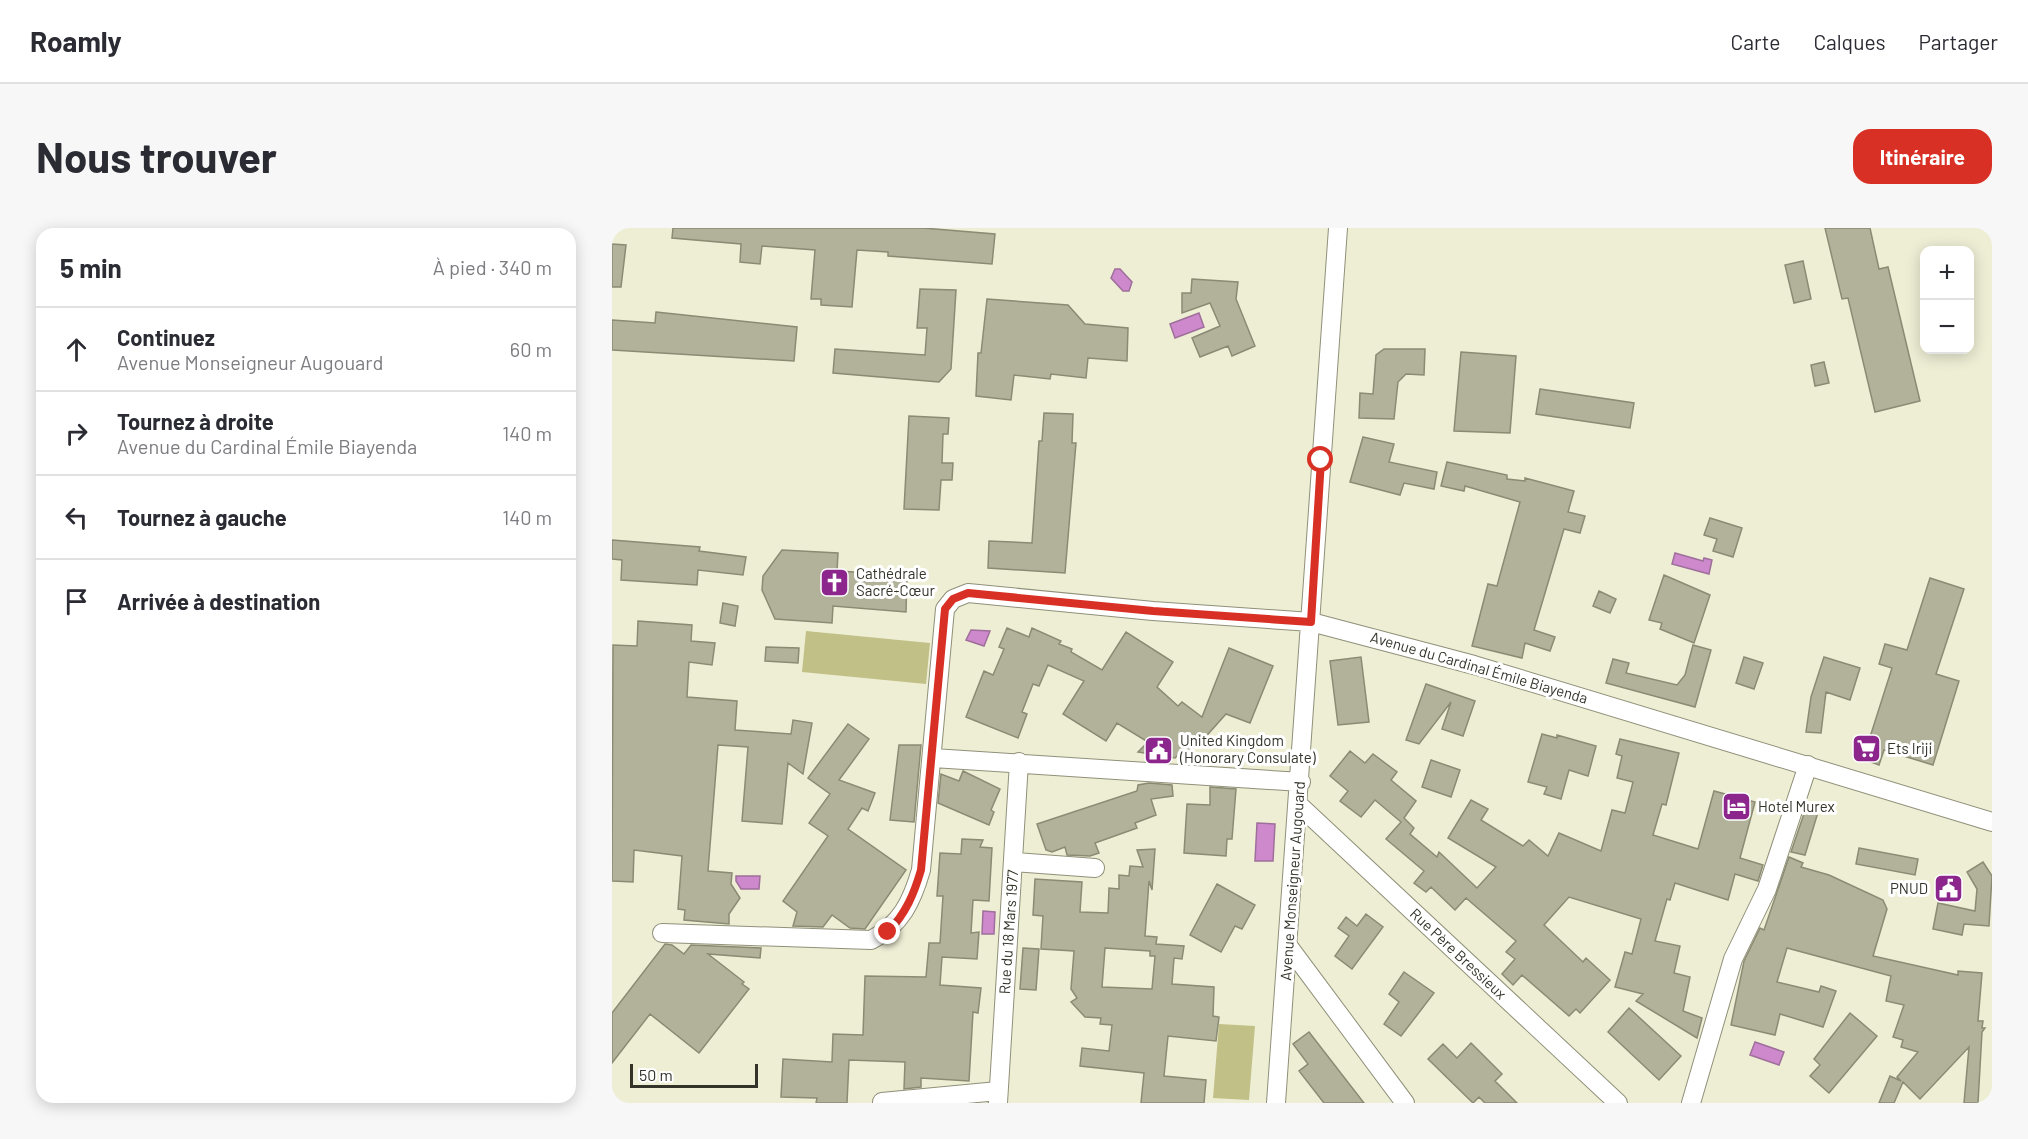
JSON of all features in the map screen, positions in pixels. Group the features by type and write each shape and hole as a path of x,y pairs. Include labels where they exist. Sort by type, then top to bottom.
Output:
{"street":[{"name":"Avenue Monseigneur Augouard","path":"1276,1103 1301,782 1338,228"},
{"name":"Avenue du Cardinal Émile Biayenda","path":"933,758 945,609 953,599 968,593 1153,611 1311,622 1474,665 1992,822"},
{"path":"662,933 871,940 888,932 902,917 914,895 921,870 933,758 1301,782"},
{"name":"Rue du 18 Mars 1977","path":"998,1097 1019,762"},
{"path":"1691,1103 1733,959 1767,889 1808,765"},
{"name":"Rue Père Bressieux","path":"1299,805 1618,1103"},
{"path":"1014,862 1095,868"},
{"path":"1289,947 1405,1103"},
{"path":"882,1102 998,1097"}],"shaded area":[{"path":"1115,269 1120,269 1132,282 1129,291 1123,291 1111,278"},
{"path":"1199,313 1204,327 1175,338 1170,324"},
{"path":"1675,553 1703,561 1704,558 1712,560 1709,574 1672,564"},
{"path":"971,630 990,631 984,646 966,640"},
{"path":"806,631 930,643 926,684 802,672"},
{"path":"1257,823 1275,824 1273,861 1255,861"},
{"path":"736,876 760,876 759,889 741,889"},
{"path":"983,911 995,912 994,934 982,934"},
{"path":"1219,1024 1255,1026 1249,1100 1213,1098"},
{"path":"1755,1042 1784,1052 1779,1065 1750,1055"}],"building":[{"path":"673,228 923,228 995,234 992,264 888,256 888,252 857,250 852,307 821,305 821,299 811,299 815,250 762,246 760,264 740,262 741,244 672,238"},
{"path":"1825,228 1870,228 1879,269 1888,267 1920,401 1875,412 1848,298 1842,299"},
{"path":"612,244 626,245 621,287 612,287"},
{"path":"1803,261 1811,299 1794,303 1785,265"},
{"path":"1192,279 1238,282 1236,299 1255,346 1232,356 1228,346 1200,357 1192,338 1220,326 1210,303 1182,313 1182,293 1191,293"},
{"path":"920,289 956,290 951,369 939,382 833,373 835,349 925,355 927,328 917,328"},
{"path":"987,299 1068,305 1085,324 1128,328 1127,361 1088,358 1086,378 1051,374 1050,379 1014,375 1011,400 976,396 978,353 981,353"},
{"path":"656,312 797,327 794,361 612,350 612,320 655,323"},
{"path":"1384,349 1425,349 1424,375 1406,374 1398,382 1394,419 1359,418 1360,393 1373,394 1376,355"},
{"path":"1461,352 1516,356 1510,433 1454,431"},
{"path":"1824,362 1829,383 1815,386 1811,365"},
{"path":"1540,389 1634,403 1630,428 1536,414"},
{"path":"1044,413 1073,414 1072,443 1076,443 1065,573 988,568 989,541 1032,543 1039,441 1042,441"},
{"path":"909,416 949,418 948,434 943,434 942,463 953,463 952,480 941,480 939,510 904,509"},
{"path":"1363,437 1394,444 1389,462 1437,472 1434,489 1404,483 1400,495 1350,482"},
{"path":"1447,462 1507,475 1507,479 1525,481 1525,478 1574,491 1568,512 1585,516 1580,533 1564,529 1534,630 1555,637 1550,651 1525,643 1522,658 1472,646 1488,584 1497,586 1520,502 1465,486 1464,491 1441,486"},
{"path":"1710,518 1742,528 1733,557 1713,551 1717,539 1704,535"},
{"path":"612,540 700,547 699,551 746,557 743,575 698,570 697,585 621,580 622,560 612,559"},
{"name":"Cathédrale Sacré-Cœur","path":"782,550 838,553 837,571 907,575 906,612 833,606 832,623 775,619 762,590 763,576"},
{"path":"1664,575 1710,595 1694,643 1660,629 1662,623 1649,620"},
{"path":"1930,578 1964,589 1936,674 1959,681 1933,765 1884,750 1879,765 1863,759 1892,668 1879,664 1885,644 1907,650"},
{"path":"1599,591 1616,599 1610,613 1593,606"},
{"path":"723,603 738,606 735,626 720,623"},
{"path":"638,621 692,625 691,641 715,643 712,665 689,662 687,697 737,701 735,730 791,734 793,720 812,723 803,774 788,763 782,824 742,821 748,747 718,745 708,871 732,873 731,884 740,898 729,914 729,924 684,920 685,910 678,909 682,856 634,850 633,882 612,881 613,645 637,646"},
{"path":"1007,628 1029,637 1032,628 1061,641 1059,644 1072,649 1071,652 1102,670 1126,632 1173,662 1157,687 1178,706 1182,702 1202,717 1229,648 1273,666 1250,723 1226,714 1201,742 1199,741 1189,752 1185,748 1175,758 1138,752 1148,742 1117,723 1106,741 1063,714 1084,681 1048,665 1039,686 1033,684 1022,712 1027,714 1018,738 966,717 984,671 993,675 1004,649 999,647"},
{"path":"1693,645 1711,650 1695,707 1606,683 1613,659 1629,663 1626,673 1677,685 1685,675"},
{"path":"766,647 799,648 798,663 765,661"},
{"path":"1361,657 1369,722 1338,725 1330,661"},
{"path":"1744,657 1763,663 1754,689 1736,683"},
{"path":"1824,657 1860,668 1850,700 1826,692 1821,733 1806,732 1811,697"},
{"path":"1426,684 1475,701 1463,736 1442,729 1451,702 1419,744 1406,740"},
{"path":"848,724 869,739 839,780 875,793 868,811 862,808 848,829 906,870 865,929 850,928 832,915 823,927 793,926 797,912 783,901 828,836 809,823 830,794 808,778"},
{"path":"1542,734 1557,738 1557,735 1596,746 1588,776 1569,770 1561,799 1544,794 1547,787 1528,782"},
{"path":"1620,739 1679,753 1666,805 1662,804 1653,835 1698,849 1714,791 1755,802 1740,858 1763,865 1758,881 1735,874 1728,900 1675,883 1670,900 1667,899 1655,941 1680,946 1674,973 1690,977 1683,1011 1702,1018 1697,1038 1636,1001 1643,994 1615,987 1625,952 1632,954 1641,919 1569,897 1544,925 1583,962 1586,958 1610,980 1580,1013 1576,1009 1569,1016 1522,975 1513,985 1502,974 1515,959 1506,952 1516,941 1466,898 1455,910 1431,887 1426,892 1414,883 1424,871 1386,839 1401,822 1375,800 1361,817 1340,801 1348,791 1330,776 1350,751 1365,763 1373,754 1397,772 1391,780 1416,801 1404,818 1414,828 1410,834 1437,857 1439,852 1477,888 1496,867 1448,838 1471,800 1488,809 1481,820 1523,846 1529,840 1548,856 1559,833 1601,851 1612,810 1625,813 1633,782 1617,778 1622,756 1616,754"},
{"path":"899,745 921,745 914,822 890,820"},
{"path":"1431,760 1460,770 1451,797 1422,787"},
{"path":"963,771 1000,789 991,810 994,812 989,825 938,803 941,774 959,781"},
{"path":"1149,783 1172,785 1173,796 1151,799 1156,815 1135,823 1137,828 1095,843 1099,853 1090,856 1067,855 1065,847 1052,852 1046,850 1037,824 1137,791 1138,785"},
{"path":"1210,787 1236,789 1232,839 1227,839 1226,856 1184,853 1187,804 1210,805"},
{"path":"1807,805 1819,809 1805,855 1791,852"},
{"path":"962,839 983,840 980,847 992,848 989,901 973,900 971,933 979,932 977,959 942,957 940,985 981,988 978,1013 973,1012 969,1081 921,1078 921,1087 904,1089 905,1062 849,1060 847,1103 816,1103 817,1098 781,1097 783,1059 832,1062 833,1034 863,1035 865,976 926,977 929,943 940,943 943,896 937,896 940,853 961,854"},
{"path":"1859,848 1918,859 1915,875 1856,864"},
{"path":"1155,849 1152,890 1149,881 1145,936 1157,937 1156,944 1184,946 1182,959 1174,958 1172,984 1214,987 1213,1016 1219,1017 1216,1041 1168,1036 1164,1076 1206,1080 1204,1103 1141,1103 1144,1073 1080,1066 1082,1048 1109,1051 1112,1025 1100,1024 1101,1018 1085,1017 1071,1002 1077,998 1071,989 1074,951 1041,949 1043,916 1033,915 1035,879 1082,882 1080,912 1108,913 1109,888 1119,889 1119,875 1129,876 1130,866 1143,867 1137,850","holes":["1105,948 1150,951 1150,956 1155,956 1152,989 1102,987"]},
{"path":"1789,857 1803,863 1801,867 1829,875 1883,900 1887,909 1873,956 1958,975 1958,971 1982,973 1978,1021 1983,1021 1982,1028 1985,1028 1982,1032 1978,1103 1964,1103 1969,1047 1920,1099 1903,1082 1894,1103 1879,1103 1890,1076 1901,1081 1897,1077 1918,1052 1901,1047 1903,1040 1893,1037 1904,1005 1886,1001 1891,976 1787,948 1777,982 1819,992 1821,986 1836,991 1823,1027 1780,1014 1775,1035 1731,1025 1744,961 1760,928 1764,930"},
{"path":"1983,862 1992,876 1989,926 1964,924 1962,935 1933,929 1938,903 1975,911 1977,889 1967,872"},
{"path":"1217,884 1255,905 1242,929 1235,926 1221,952 1190,935"},
{"path":"1366,914 1383,927 1352,969 1335,956 1349,936 1338,928 1346,917 1357,926"},
{"path":"665,944 672,945 684,954 691,945 761,948 760,958 708,954 744,982 742,984 749,989 699,1053 650,1014 612,1063 612,1013"},
{"path":"1023,948 1039,949 1036,990 1020,989"},
{"path":"1404,972 1434,993 1401,1036 1384,1024 1399,1002 1389,994"},
{"path":"1629,1008 1681,1056 1659,1080 1608,1032"},
{"path":"1850,1013 1877,1036 1829,1093 1810,1076 1820,1065 1814,1059"},
{"path":"1309,1032 1364,1103 1324,1103 1299,1071 1308,1064 1293,1044"},
{"path":"1471,1043 1502,1074 1495,1081 1517,1103 1485,1103 1479,1097 1473,1103 1428,1059 1443,1044 1457,1058"}],"place":[{"name":"Cathédrale Sacré-Cœur","path":"835,583"},
{"name":"Ets Iriji","path":"1866,749"},
{"name":"United Kingdom (Honorary Consulate)","path":"1159,750"},
{"name":"Hotel Murex","path":"1737,807"},
{"name":"PNUD","path":"1949,889"}],"route":[{"path":"888,932 902,917 914,895 921,870 945,609 953,599 968,593 1153,611 1311,622 1321,460"}]}
